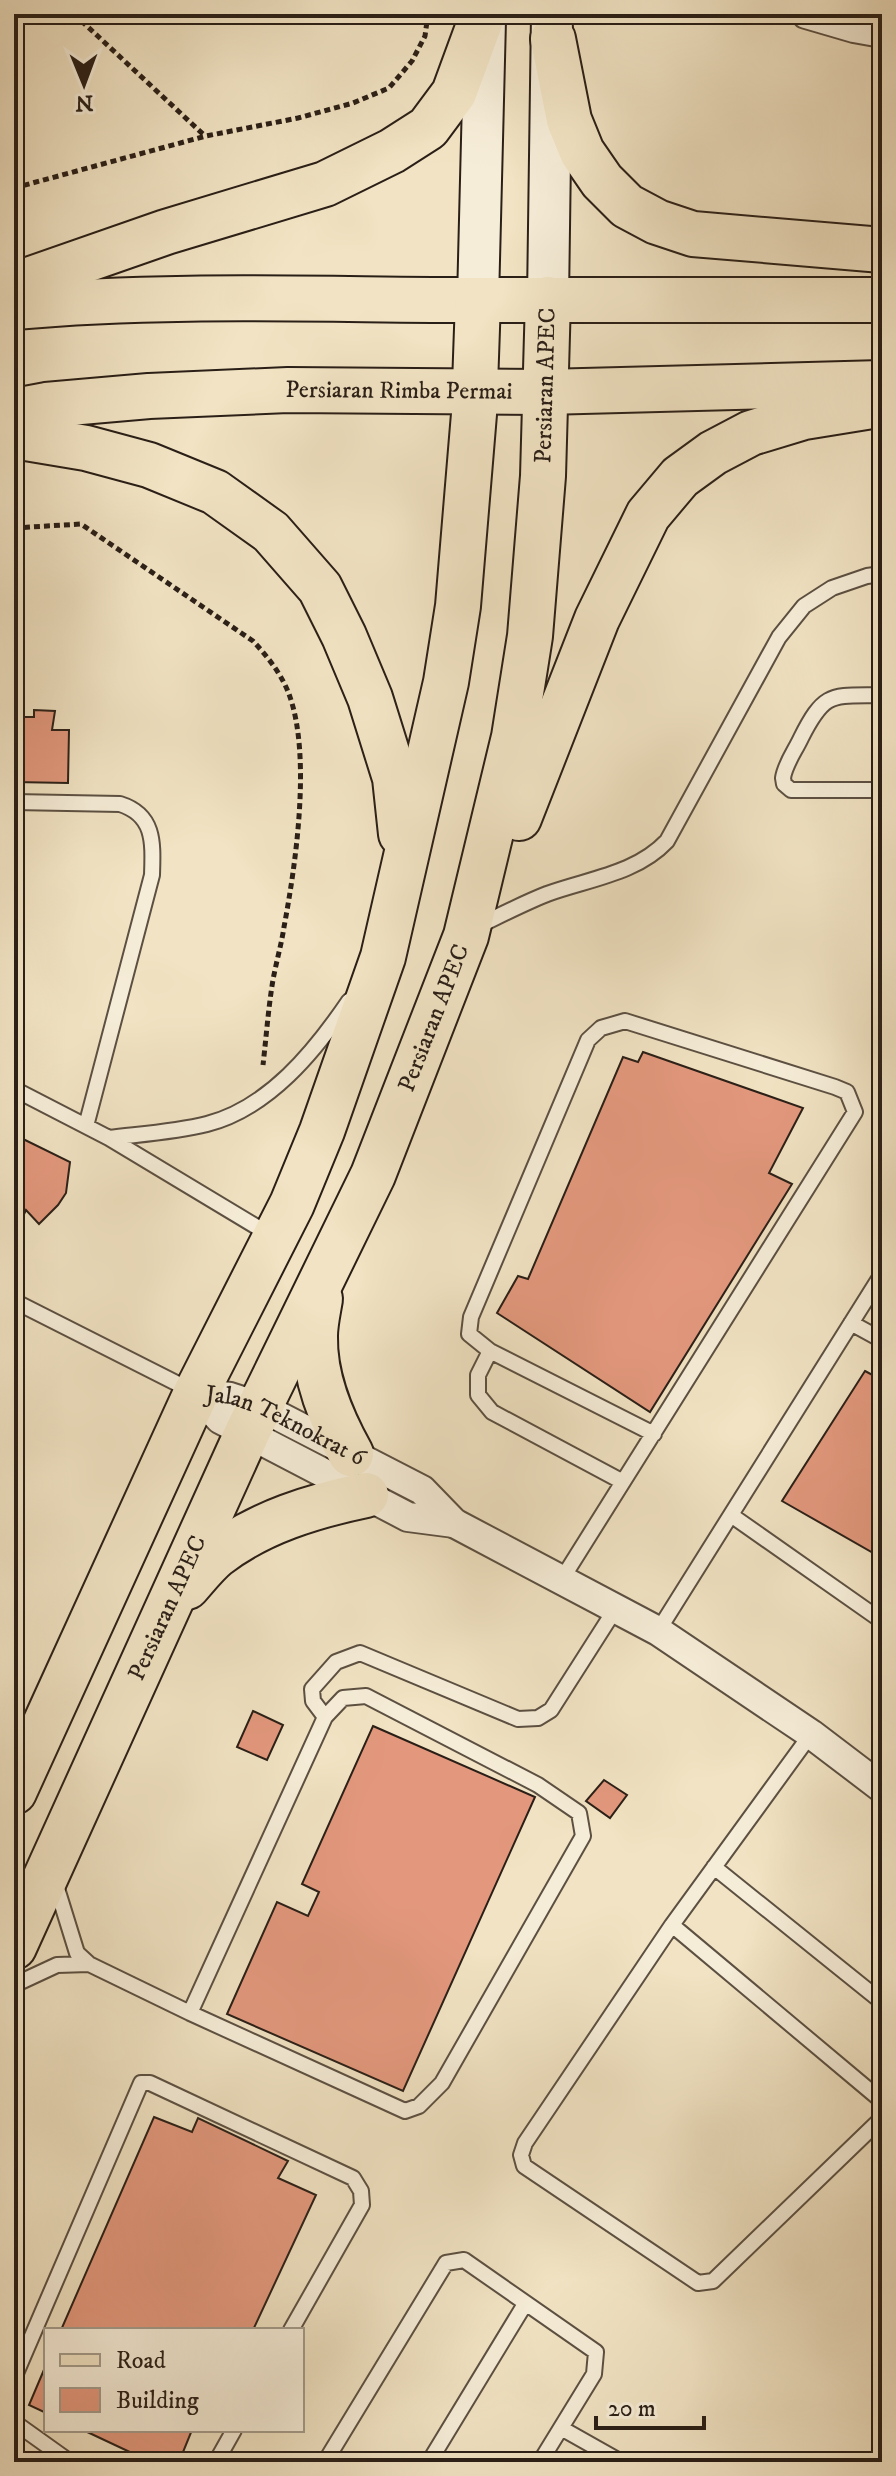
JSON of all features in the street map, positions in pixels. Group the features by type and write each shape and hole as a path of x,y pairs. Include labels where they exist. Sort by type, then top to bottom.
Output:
{"main road":[{"path":"14,285 166,232 325,184 392,151 428,128 454,93 484,14"},
{"path":"14,1792 196,1393 275,1238 322,1131 383,957 446,682 458,606 478,300 484,14"},
{"path":"553,27 569,120 582,152 602,181 627,206 657,222 693,234 882,250"},
{"name":"Persiaran APEC","path":"14,1947 254,1420 373,1175 466,936 514,737 530,636 537,564 548,299 553,27"},
{"path":"14,307 58,303 309,297 882,300"},
{"name":"Persiaran Rimba Permai","path":"14,411 46,405 149,396 273,391 545,392 882,383"},
{"path":"429,1029 476,927 597,619 648,515 680,477 713,453 751,433 804,417 882,405"},
{"path":"14,436 86,448 149,465 215,492 271,532 320,588 370,698 395,778 404,864"},
{"path":"325,1269 314,1335 317,1366 334,1423 351,1454"},
{"path":"168,1608 216,1556 263,1527 325,1503 366,1495"}],"street":[{"path":"806,14 882,33"},
{"name":"Jalan Teknokrat 6","path":"196,1393 230,1397 254,1420 366,1495 408,1517 454,1523"},
{"name":"Jalan Teknokrat 6","path":"254,1420 351,1454 422,1490 454,1523 658,1631 811,1734 882,1788"}],"lane":[{"path":"14,22 21,14"},
{"path":"476,927 543,896 635,866 654,855 667,841 779,637 804,606 832,588 882,574"},
{"path":"882,695 827,699 814,712 783,778 784,784 791,790 882,790"},
{"path":"14,802 120,804 135,809 145,818 150,832 152,875 86,1126"},
{"path":"109,1138 210,1123 249,1107 277,1086 329,1031 371,966 390,928"},
{"path":"562,1579 654,1434 855,1112 847,1092 625,1021 601,1028 588,1040 471,1317 469,1334 490,1351 654,1434"},
{"path":"14,1089 109,1138 275,1238"},
{"path":"658,1631 882,1274"},
{"path":"14,1301 196,1393"},
{"path":"851,1323 882,1340"},
{"path":"490,1351 478,1375 478,1395 492,1412 623,1482"},
{"path":"731,1515 882,1621"},
{"path":"325,1717 313,1701 312,1689 336,1662 360,1653 518,1719 538,1718 551,1710 616,1608"},
{"path":"50,1867 77,1953 89,1964 190,2013 405,2111 419,2106 442,2083 583,1836 579,1813 538,1785 366,1696 343,1698 325,1717 190,2013"},
{"path":"811,1734 672,1925 525,2143 521,2155 524,2166 698,2283 713,2281 882,2118"},
{"path":"714,1867 882,2002"},
{"path":"672,1925 882,2101"},
{"path":"14,1985 57,1965 89,1964"},
{"path":"14,2378 141,2083 150,2083 353,2178 361,2191 362,2205 292,2328"},
{"path":"325,2462 446,2263 464,2260 596,2352 594,2374 540,2462"},
{"path":"429,2462 525,2304"},
{"path":"14,2422 70,2462"},
{"path":"561,2428 616,2459 616,2462"},
{"path":"216,2462 233,2432"}],"path":[{"path":"74,14 206,136"},
{"path":"14,188 206,136 298,118 353,103 389,88 412,61 425,36 428,14"},
{"path":"14,528 81,524 253,641 271,661 290,697 299,750 300,790 295,858 272,984 260,1098"}],"building":[{"path":"34,710 55,711 52,730 69,730 68,783 14,782 14,717 34,717"},
{"path":"643,1052 803,1108 769,1173 792,1184 650,1412 497,1313 518,1276 528,1279 623,1057 638,1062"},
{"path":"14,1122 19,1123 21,1138 70,1162 66,1193 58,1205 39,1224 26,1210 14,1235"},
{"path":"865,1371 882,1380 882,1558 782,1501"},
{"path":"253,1711 283,1725 267,1760 237,1747"},
{"path":"373,1726 535,1797 403,2091 227,2014 277,1902 308,1916 319,1892 302,1884"},
{"path":"604,1780 627,1795 610,1818 586,1801"},
{"path":"154,2117 192,2132 198,2118 288,2161 278,2178 316,2195 254,2328 62,2328"},
{"path":"44,2370 44,2412 29,2405"},
{"path":"87,2432 191,2432 179,2462 151,2462"}]}
